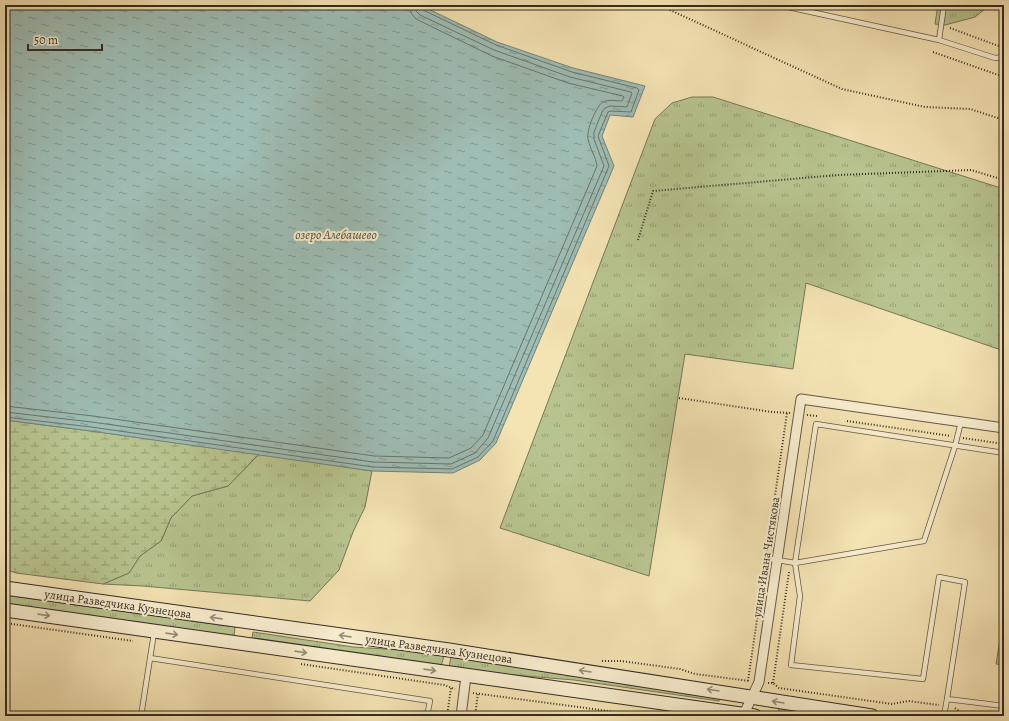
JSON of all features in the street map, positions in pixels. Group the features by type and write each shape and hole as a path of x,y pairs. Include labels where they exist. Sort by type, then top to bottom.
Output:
{"main road":[{"name":"улица Разведчика Кузнецова","path":"5,588 449,650 872,716"},
{"name":"улица Разведчика Кузнецова","path":"5,610 153,637 257,646 747,715"},
{"path":"257,646 245,638 244,633 246,629 251,626 259,624"}],"street":[{"name":"улица Ивана Чистякова","path":"747,715 751,698 759,682 801,399 960,422"},
{"path":"960,422 1004,428"},
{"path":"463,716 466,676"}],"lane":[{"path":"779,5 939,40 995,58 1004,56"},
{"path":"939,40 944,5"},
{"path":"766,558 795,563 924,541 955,446 960,422"},
{"path":"944,716 966,582 939,577 923,679 791,665 800,596 795,563 816,424 1004,453"},
{"path":"141,716 153,637"},
{"path":"150,658 430,701 427,716"},
{"path":"947,699 1004,706"}],"path":[{"path":"659,5 842,89 925,107 970,109 1004,120"},
{"path":"950,28 1004,48"},
{"path":"933,52 1004,77"},
{"path":"638,240 653,191 838,175 971,170 1004,180"},
{"path":"748,681 787,413"},
{"path":"5,623 153,637"},
{"path":"298,664 444,685 464,691 646,716"},
{"path":"447,716 451,688"},
{"path":"475,716 478,693"}],"green space":[{"path":"938,5 990,5 975,17 945,25 935,24"},
{"path":"692,97 713,97 1004,189 1004,351 806,283 793,369 685,354 649,576 500,528 655,119 672,103"},
{"path":"5,420 259,454 228,486 192,496 171,518 161,541 140,556 129,573 103,584 16,573 5,569"},
{"path":"259,454 372,471 365,507 353,532 339,570 310,601 143,586 103,584 129,573 140,556 161,541 171,518 192,496 228,486"},
{"path":"5,595 235,627 234,636 5,604"},
{"path":"1004,615 1004,665 996,664"},
{"path":"253,632 353,647 401,650 444,656 441,666 252,638"},
{"path":"451,657 720,697 719,701 574,680 502,674 449,667"},
{"path":"779,708 828,716 788,716 778,714"}],"water":[{"name":"озеро Алебашево","path":"5,5 420,5 497,42 573,68 645,86 633,117 610,115 602,136 614,166 496,443 480,460 453,473 372,471 5,420"}]}
